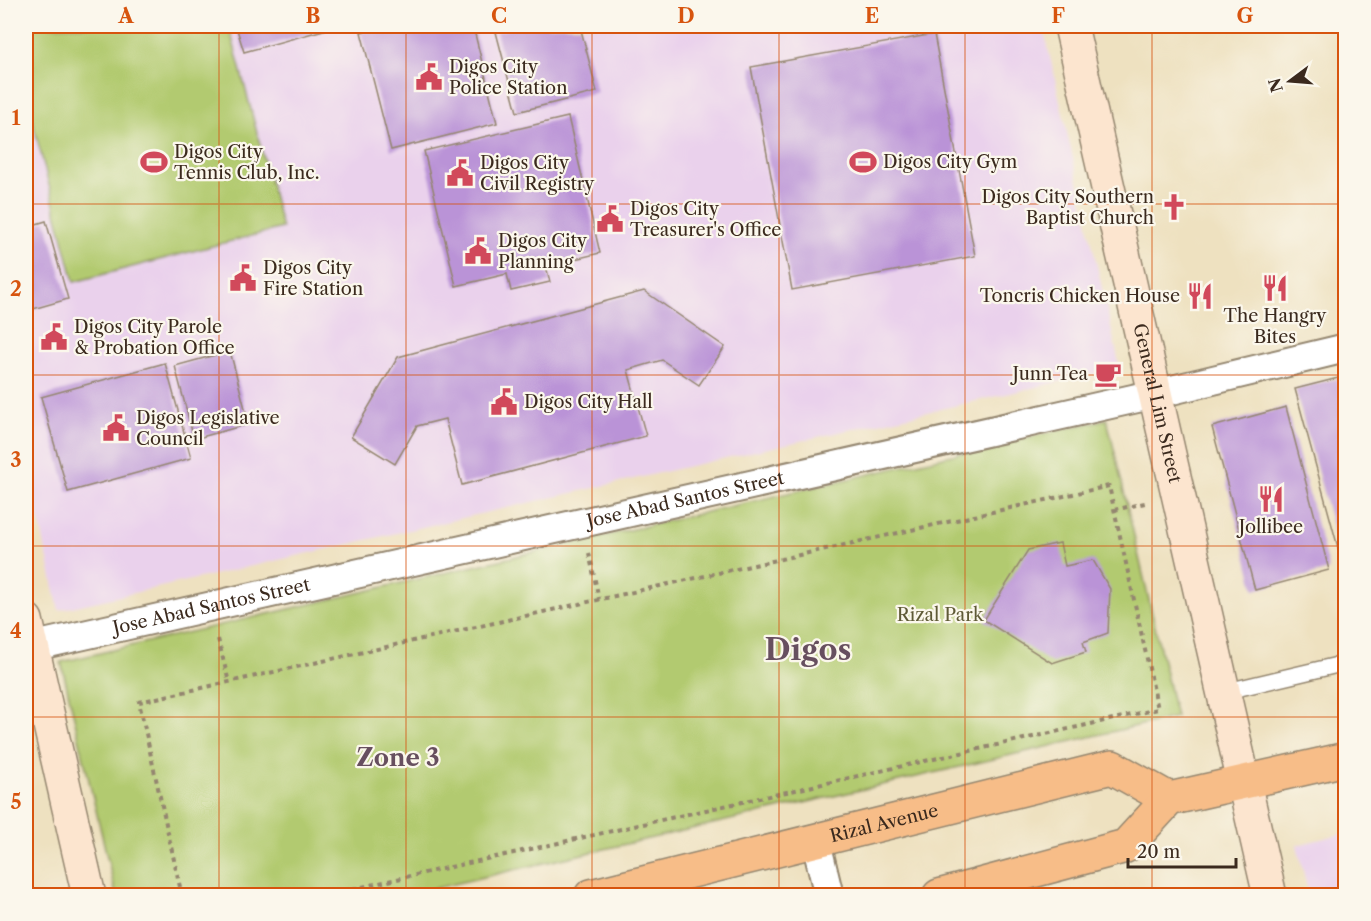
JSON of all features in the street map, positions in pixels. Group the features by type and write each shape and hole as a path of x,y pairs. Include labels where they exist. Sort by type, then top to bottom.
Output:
{"main road":[{"path":"939,896 1126,846 1169,799 1346,759"},
{"name":"Rizal Avenue","path":"591,896 682,885 816,842 1112,767 1169,799"}],"street":[{"name":"General Lim Street","path":"1071,26 1270,896"},
{"name":"Jose Abad Santos Street","path":"28,638 210,606 1155,394 1346,348"},
{"path":"28,638 89,896"},
{"path":"816,842 829,896"}],"lane":[{"path":"1223,692 1346,663"}],"path":[{"path":"182,896 139,702 1109,486 1158,709 321,896"},
{"path":"588,550 599,600"},
{"path":"210,606 229,682"}],"shaded area":[{"path":"26,26 1043,26 1120,368 59,610 26,460"},
{"path":"1345,833 1345,895 1309,895 1297,845"}],"green space":[{"name":"Digos City Tennis Club, Inc.","path":"26,26 229,26 282,228 74,282 26,96"},
{"name":"Rizal Park","path":"1107,419 1176,717 406,895 116,895 61,662"}],"building":[{"path":"236,26 338,26 244,52"},
{"name":"Digos City Police Station","path":"387,26 473,26 497,123 391,150 361,32"},
{"path":"521,26 580,26 597,92 517,112 496,32"},
{"name":"Digos City Gym","path":"934,34 975,256 792,290 751,67"},
{"path":"568,117 600,253 546,266 550,282 511,291 507,274 456,286 424,151"},
{"path":"46,221 68,299 26,311 26,227"},
{"name":"Digos City Hall","path":"644,291 725,347 699,385 662,360 628,370 646,436 462,485 445,419 417,426 395,464 351,437 398,357"},
{"path":"230,351 249,424 194,439 175,366"},
{"name":"Digos Legislative Council","path":"165,363 191,458 68,492 41,397"},
{"path":"1346,376 1346,565 1343,566 1295,389"},
{"name":"Jollibee","path":"1286,407 1329,570 1255,590 1212,427"},
{"path":"1060,543 1065,566 1093,560 1110,589 1108,633 1083,642 1086,652 1052,663 984,620 1028,550"}],"place":[{"name":"Digos City Police Station","path":"429,77"},
{"name":"Digos City Tennis Club, Inc.","path":"154,162"},
{"name":"Digos City Gym","path":"863,162"},
{"name":"Digos City Civil Registry","path":"460,173"},
{"name":"Digos City Southern Baptist Church","path":"1174,207"},
{"name":"Digos City Treasurer's Office","path":"610,219"},
{"name":"Digos City Planning","path":"478,251"},
{"name":"Digos City Fire Station","path":"243,278"},
{"name":"The Hangry Bites","path":"1275,288"},
{"name":"Toncris Chicken House","path":"1200,296"},
{"name":"Digos City Parole & Probation Office","path":"54,337"},
{"name":"Junn Tea","path":"1108,374"},
{"name":"Digos City Hall","path":"504,402"},
{"name":"Digos Legislative Council","path":"116,428"},
{"name":"Jollibee","path":"1271,499"}],"district":[{"name":"Digos","path":"808,650"},
{"name":"Zone 3","path":"398,758"}]}
